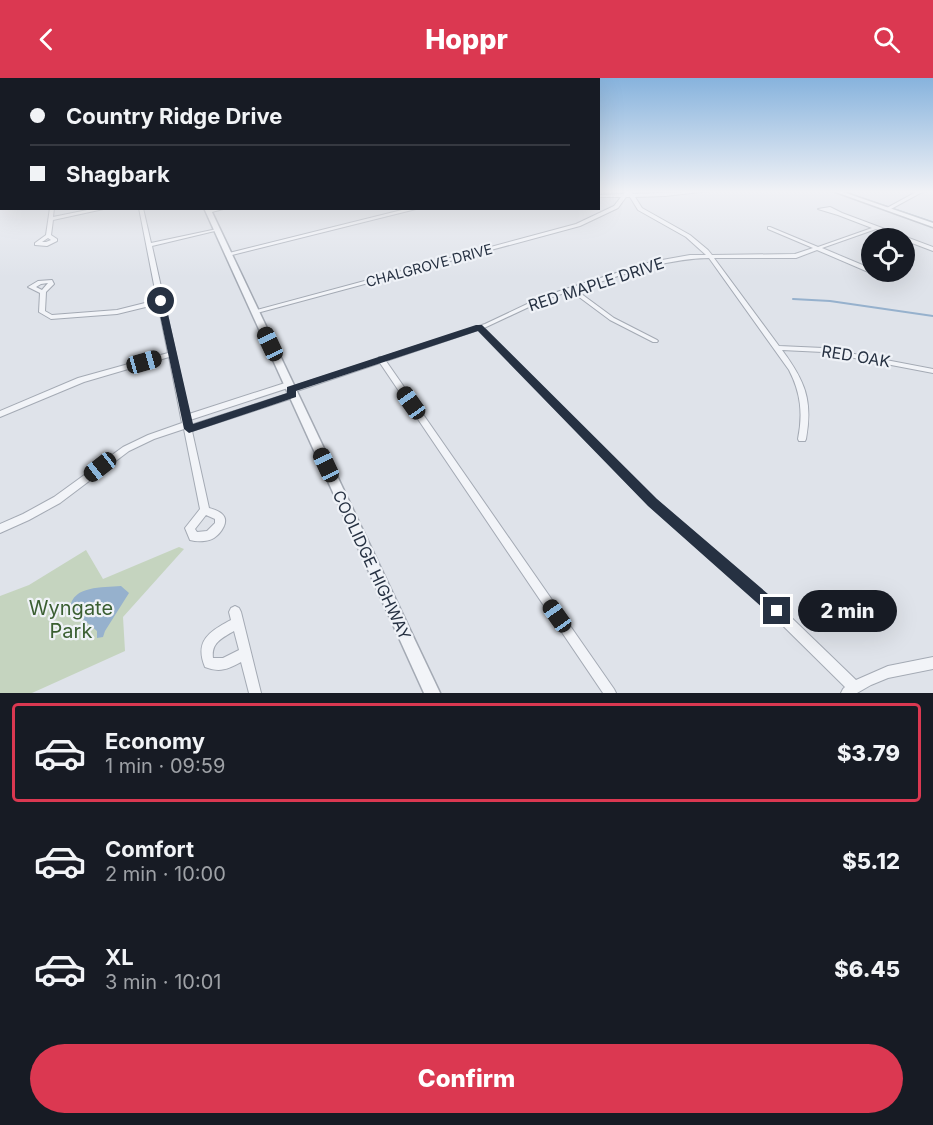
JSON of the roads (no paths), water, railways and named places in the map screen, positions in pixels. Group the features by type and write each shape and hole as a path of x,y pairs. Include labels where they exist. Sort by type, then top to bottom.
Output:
{"street":[{"path":"48,237 51,220"},
{"path":"144,220 205,510"},
{"name":"COOLIDGE HIGHWAY","path":"212,220 432,693"},
{"path":"228,254 370,220"},
{"name":"CHALGROVE DRIVE","path":"255,312 592,220"},
{"path":"657,220 694,240 711,257 797,376 805,398 806,423 802,439"},
{"path":"854,220 875,228"},
{"path":"918,220 933,225"},
{"path":"770,228 861,267"},
{"path":"149,245 217,230"},
{"name":"RED MAPLE DRIVE","path":"0,529 57,500 126,449 151,437 479,327 536,301 655,262 682,258 789,256 819,249 861,233"},
{"path":"915,242 933,249"},
{"path":"571,290 612,319 655,341"},
{"path":"43,292 42,312 51,317 117,312 161,301"},
{"path":"479,327 660,510 767,602 851,690 894,670 933,663"},
{"name":"RED OAK","path":"777,348 823,350 933,370"},
{"path":"0,414 81,380 172,354"},
{"path":"381,360 610,693"},
{"path":"246,653 227,663 215,666 209,663 206,656 207,648 213,637 237,617 246,653 255,693"}],"water":[{"path":"121,586 129,593 103,637 97,638 97,631 70,608 72,601 82,591"}],"waterway":[{"path":"926,220 933,222"},
{"path":"793,299 830,301 933,316"}],"park label":[{"name":"Wyngate Park","path":"71,620"}]}
